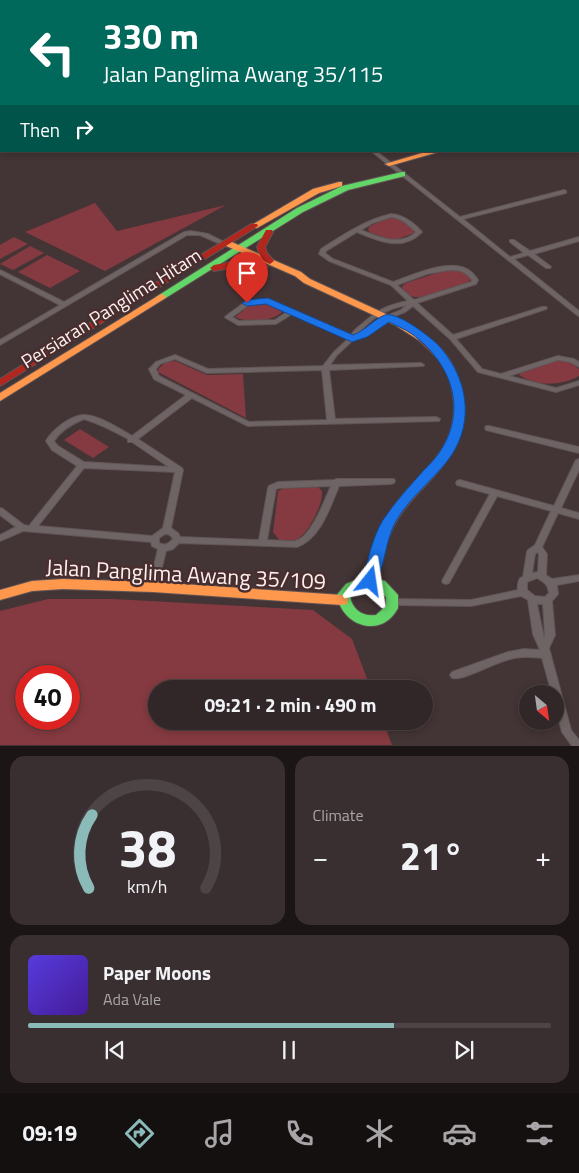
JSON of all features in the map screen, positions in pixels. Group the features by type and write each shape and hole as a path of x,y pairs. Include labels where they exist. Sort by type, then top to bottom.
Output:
{"main road":[{"path":"396,169 437,152"},
{"name":"Persiaran Panglima Hitam","path":"0,398 236,250 330,194 396,169"},
{"name":"Persiaran Panglima Hitam","path":"0,383 293,203 316,192 396,169"},
{"path":"268,264 260,247 262,240 275,226"},
{"path":"224,245 268,264 298,274 307,281 415,331 432,344 445,360 454,378 459,394 460,409 457,431 446,453 399,507 388,524 370,581"},
{"path":"196,275 221,266 242,263 268,264"},
{"path":"370,581 381,584 388,589 394,602 388,614 375,620 367,621 352,615 346,610 342,600 345,591 350,586 356,582 370,581"},
{"name":"Jalan Panglima Awang 35/109","path":"0,595 32,586 63,584 153,587 342,600"}],"street":[{"path":"374,152 579,314"},
{"path":"458,219 564,192"},
{"path":"357,230 391,242 412,238 419,232 401,217 388,215 357,230 324,250 322,254 331,260 393,284 452,338 480,370 556,390 579,383"},
{"path":"0,343 186,234 195,232 204,234 224,245"},
{"path":"509,260 579,238"},
{"path":"512,241 548,267"},
{"path":"331,420 325,368 335,354 353,338 356,332 378,313 396,305 413,302 474,283 475,280 463,268 450,266 393,284"},
{"path":"0,272 65,305"},
{"path":"291,312 276,322 238,322 228,317 247,303 268,301 353,338 363,335 388,317 403,311 413,302"},
{"path":"452,338 544,308"},
{"path":"421,365 207,371 175,357 158,363 152,369 156,377 248,424 331,420 436,419"},
{"path":"502,376 558,358 572,360 579,365"},
{"path":"132,440 191,395"},
{"path":"84,417 92,419 132,440 179,470 82,465 55,448 50,440 54,434 75,420 84,417"},
{"path":"489,428 579,450"},
{"path":"142,468 157,462 159,459 156,454"},
{"path":"574,744 567,732 545,651 538,634 532,600 523,592 522,584 526,577 531,552 538,547 579,462"},
{"path":"27,529 82,465"},
{"path":"166,531 179,470"},
{"path":"263,542 272,488 284,484 391,481"},
{"path":"176,540 297,544 304,541 312,532 337,482"},
{"path":"460,483 494,494 579,516"},
{"path":"446,581 494,494"},
{"path":"0,511 27,529"},
{"path":"0,538 27,529 154,539"},
{"path":"154,539 157,534 166,531 173,533 176,540"},
{"path":"154,539 157,546 162,548 170,547 176,540"},
{"path":"538,547 543,554 542,577"},
{"path":"153,587 162,548"},
{"path":"526,577 542,577 550,582 554,590 551,598 547,600 532,600"},
{"path":"550,582 579,578"},
{"path":"394,602 471,603 523,592"},
{"path":"545,651 550,635 547,600"},
{"path":"455,675 467,672 504,656 545,651"}],"shaded area":[{"path":"95,203 117,231 226,205 105,271 25,232"},
{"path":"390,217 397,218 414,230 414,233 393,241 369,232 370,226"},
{"path":"14,237 28,244 0,259 0,245"},
{"path":"30,246 44,253 13,270 0,264"},
{"path":"47,255 80,271 50,288 18,272"},
{"path":"452,268 463,271 472,279 454,288 421,297 409,295 402,286 406,283"},
{"path":"266,304 278,308 282,312 266,320 246,320 235,317 249,306"},
{"path":"557,360 569,361 579,369 579,376 565,382 549,384 533,382 519,375 521,372"},
{"path":"175,361 207,375 243,374 246,418 158,372 159,368 166,362"},
{"path":"80,429 109,447 93,458 64,440"},
{"path":"318,487 322,491 322,496 318,511 305,533 295,540 279,540 273,532 278,491 284,488"},
{"path":"48,599 113,599 313,610 352,639 368,680 148,680 148,730 386,730 392,745 0,745 0,611"}],"traffic: fast":[{"path":"161,297 300,210 345,188 402,174"},
{"path":"365,581 381,584 392,595 392,608 380,619 373,621 361,619 350,612 344,601 343,595 350,587 365,581"}],"traffic: slow":[{"path":"389,164 435,152"},
{"path":"254,226 316,191 339,184"},
{"path":"227,243 298,274 307,281 398,323 423,339"},
{"path":"0,398 161,297"},
{"path":"0,595 32,586 63,584 153,587 342,600"}],"traffic: jam":[{"path":"0,383 254,226"},
{"path":"269,232 261,247 263,254 270,261"},
{"path":"214,268 242,263 264,266"},
{"path":"370,581 379,546 390,521 406,499 442,459 451,444 457,427 459,411 458,394 454,379 447,364 437,351 423,339"}],"route":[{"path":"247,303 268,301 352,338 363,335 388,317 402,323 432,344 445,360 454,378 459,394 460,409 457,431 446,453 399,507 388,524 370,581"}]}
